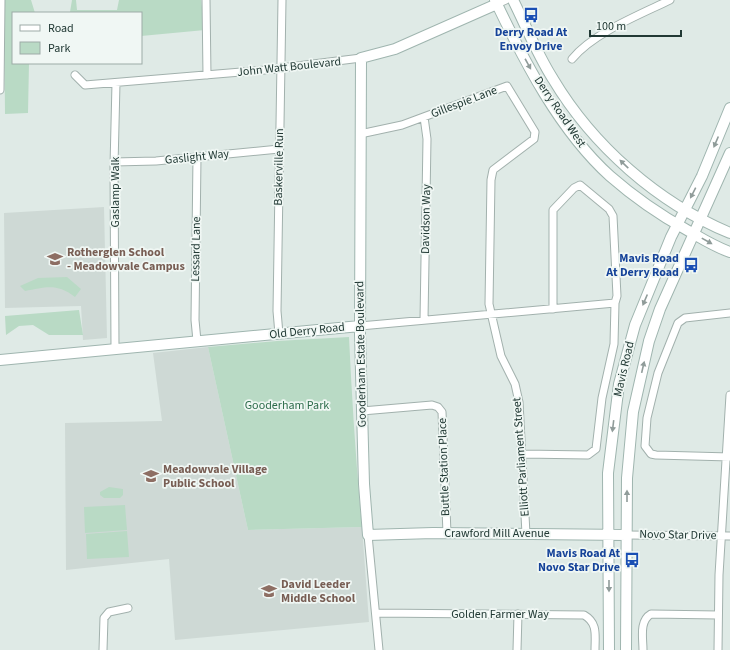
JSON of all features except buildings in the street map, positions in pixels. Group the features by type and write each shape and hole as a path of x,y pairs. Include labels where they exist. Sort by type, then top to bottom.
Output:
{"main road":[{"name":"Derry Road West","path":"513,0 553,79 585,124 628,168 684,210 730,233"},
{"name":"Derry Road West","path":"500,1 528,64 552,104 590,156 610,176 647,206 677,225 730,252"},
{"name":"John Watt Boulevard","path":"361,58 395,49 500,1"},
{"name":"Gooderham Estate Boulevard","path":"361,58 360,326 364,484 368,535"},
{"name":"Mavis Road","path":"609,650 608,473 619,384 635,325 677,225 702,176 730,108"},
{"name":"Mavis Road","path":"626,650 627,478 633,412 649,341 660,309 730,153"},
{"name":"Old Derry Road","path":"0,360 360,326"},
{"name":"Crawford Mill Avenue","path":"368,535 447,533 609,533 627,535"}],"street":[{"path":"0,90 1,0"},
{"path":"206,0 207,75"},
{"name":"Baskerville Run","path":"278,334 277,311 282,0"},
{"path":"572,59 580,50 622,23 670,0"},
{"name":"John Watt Boulevard","path":"75,75 85,85 280,68 361,58"},
{"name":"Gaslamp Walk","path":"115,348 114,162 116,83"},
{"name":"Gillespie Lane","path":"360,134 402,125 507,86 535,132 534,139 493,170 491,180 489,304 491,314"},
{"name":"Davidson Way","path":"424,117 427,139 424,320"},
{"name":"Gaslight Way","path":"114,162 197,158 279,149"},
{"name":"Lessard Lane","path":"197,158 195,320 197,341"},
{"path":"523,454 588,454 596,449 602,398 614,344 614,303 617,296 612,216 609,209 580,185 574,188 553,210 553,309"},
{"name":"Old Derry Road","path":"360,326 614,303"},
{"path":"728,457 651,454 645,446 645,433 658,373 679,321 685,318 730,313"},
{"name":"Elliott Parliament Street","path":"491,314 501,356 515,384 519,402 523,454 526,534"},
{"path":"718,650 721,536 728,457 730,395"},
{"name":"Buttle Station Place","path":"362,411 432,405 438,407 442,412 447,533"},
{"name":"Gooderham Estate Boulevard","path":"368,535 379,650"},
{"name":"Novo Star Drive","path":"627,535 730,536"},
{"path":"103,650 104,618 109,612 128,608"},
{"name":"Golden Farmer Way","path":"376,613 584,615 590,618 595,624 595,650"},
{"path":"517,650 518,614"},
{"path":"643,650 643,623 651,614 718,615"}],"shaded area":[{"name":"Rotherglen School - Meadowvale Campus","path":"104,207 107,338 83,340 81,306 5,308 4,213"},
{"name":"Meadowvale Village Public School","path":"208,347 248,530 362,527 369,622 175,640 169,559 66,570 65,423 162,421 153,353"}],"green space":[{"path":"4,0 31,0 35,12 12,12 12,64 29,64 28,113 5,114"},
{"path":"72,0 76,0 77,10 117,10 119,0 201,0 205,30 142,36 142,12 70,12"},
{"path":"67,277 81,289 75,297 57,288 45,287 25,291 20,286 38,278"},
{"path":"79,310 83,335 49,335 33,325 19,326 6,335 5,316"},
{"name":"Gooderham Park","path":"349,337 354,432 362,527 248,530 208,347"},
{"path":"109,487 123,489 123,495 120,498 104,498 100,495 100,492"},
{"path":"125,505 127,530 85,533 84,507"},
{"path":"127,531 129,557 87,559 86,534"}],"place":[{"name":"Derry Road At Envoy Drive","path":"531,15"},
{"name":"Rotherglen School - Meadowvale Campus","path":"55,259"},
{"name":"Mavis Road At Derry Road","path":"691,265"},
{"name":"Meadowvale Village Public School","path":"151,476"},
{"name":"Mavis Road At Novo Star Drive","path":"632,560"},
{"name":"David Leeder Middle School","path":"269,591"}]}
